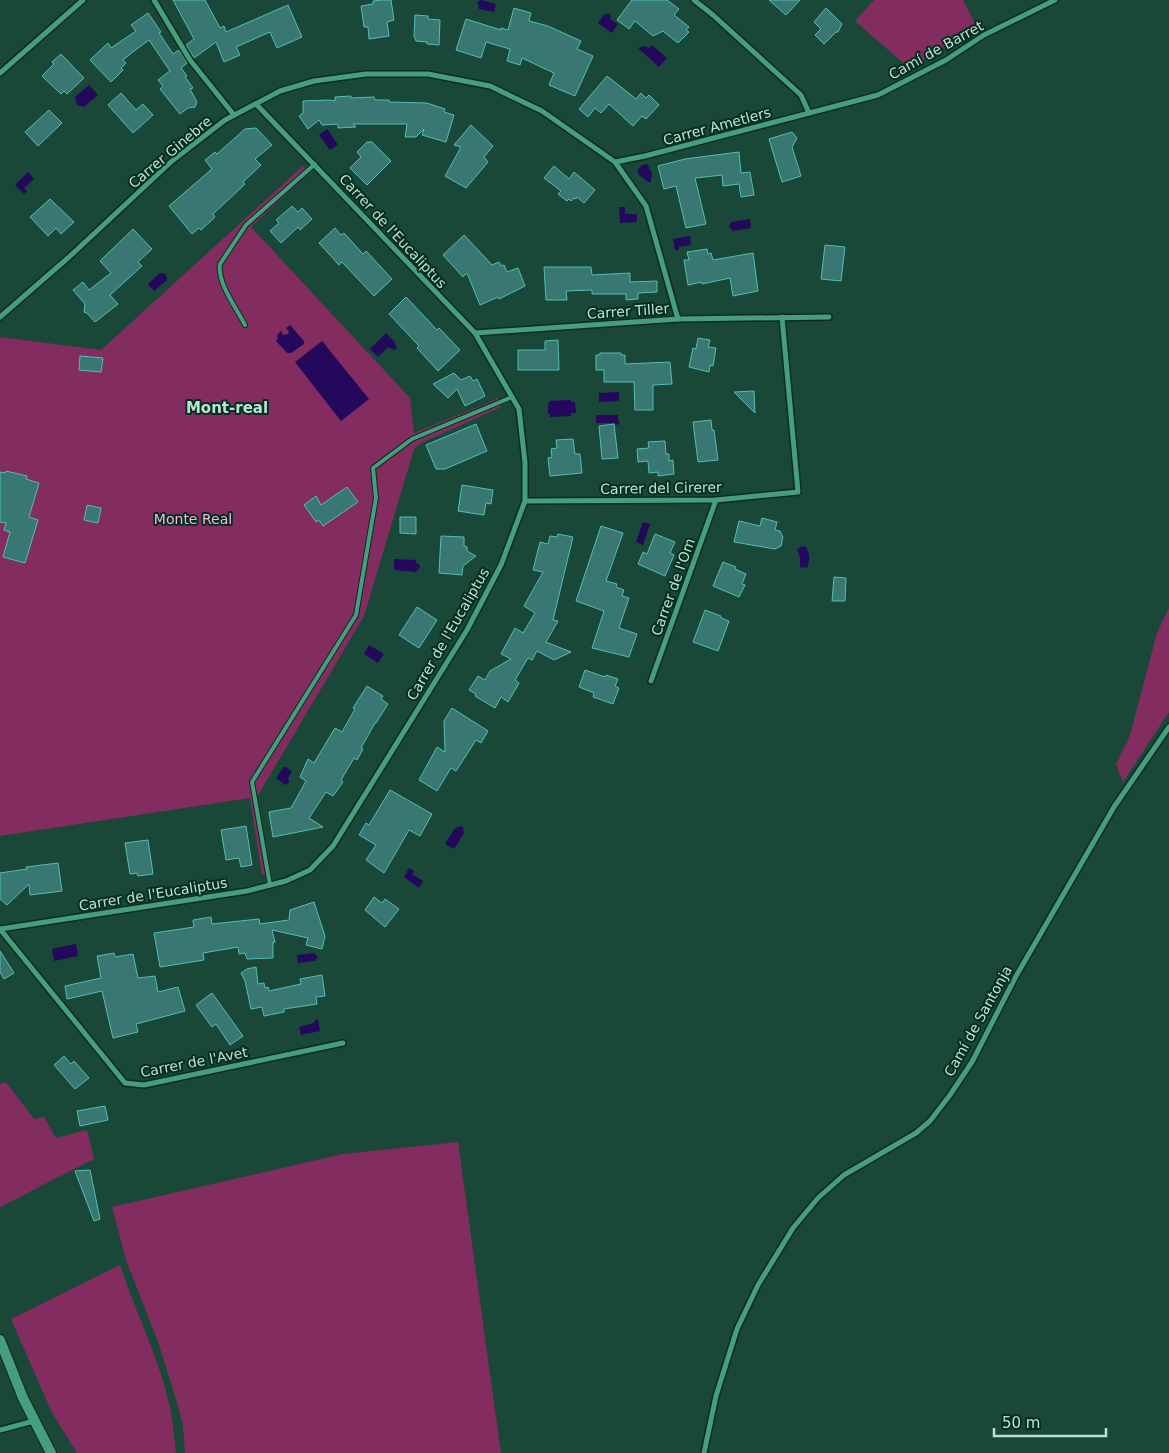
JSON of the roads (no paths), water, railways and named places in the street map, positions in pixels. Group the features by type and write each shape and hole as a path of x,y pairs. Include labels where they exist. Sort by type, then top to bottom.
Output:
{"main road":[{"path":"0,1340 23,1398 51,1453"}],"street":[{"path":"0,73 84,0"},
{"path":"154,0 190,60 234,116"},
{"path":"694,0 801,95 809,113"},
{"name":"Camí de Barret","path":"825,109 878,95 946,60 984,35 1055,0"},
{"name":"Carrer Ginebre","path":"0,317 69,257 172,161 226,120 280,91 314,81 366,74 428,74 490,86 542,110 615,162 646,206 678,319"},
{"name":"Carrer de l'Eucaliptus","path":"0,929 237,892 286,881 310,870 333,846 467,630 501,565 525,501 525,463 519,408 475,333 256,104"},
{"name":"Carrer Ametlers","path":"615,162 645,156 825,109"},
{"name":"Carrer Tiller","path":"475,333 678,319 829,317"},
{"name":"Carrer del Cirerer","path":"525,501 716,500 798,492 782,318"},
{"name":"Carrer de l'Om","path":"650,681 716,500"},
{"name":"Camí de Santonja","path":"704,1453 716,1396 737,1330 758,1285 793,1228 818,1198 844,1176 916,1133 930,1121 950,1095 958,1080 972,1062 1015,978 1114,807 1169,727"},
{"name":"Carrer de l'Avet","path":"0,929 125,1083 144,1085 343,1043"},
{"path":"0,1430 34,1421"}],"lane":[{"path":"245,325 222,282 218,272 220,264 246,225 315,164"},
{"path":"270,885 252,782 356,615 376,498 373,468 412,439 512,397"}],"district":[{"name":"Mont-real","path":"227,408"}],"park label":[{"name":"Monte Real","path":"193,519"}]}
